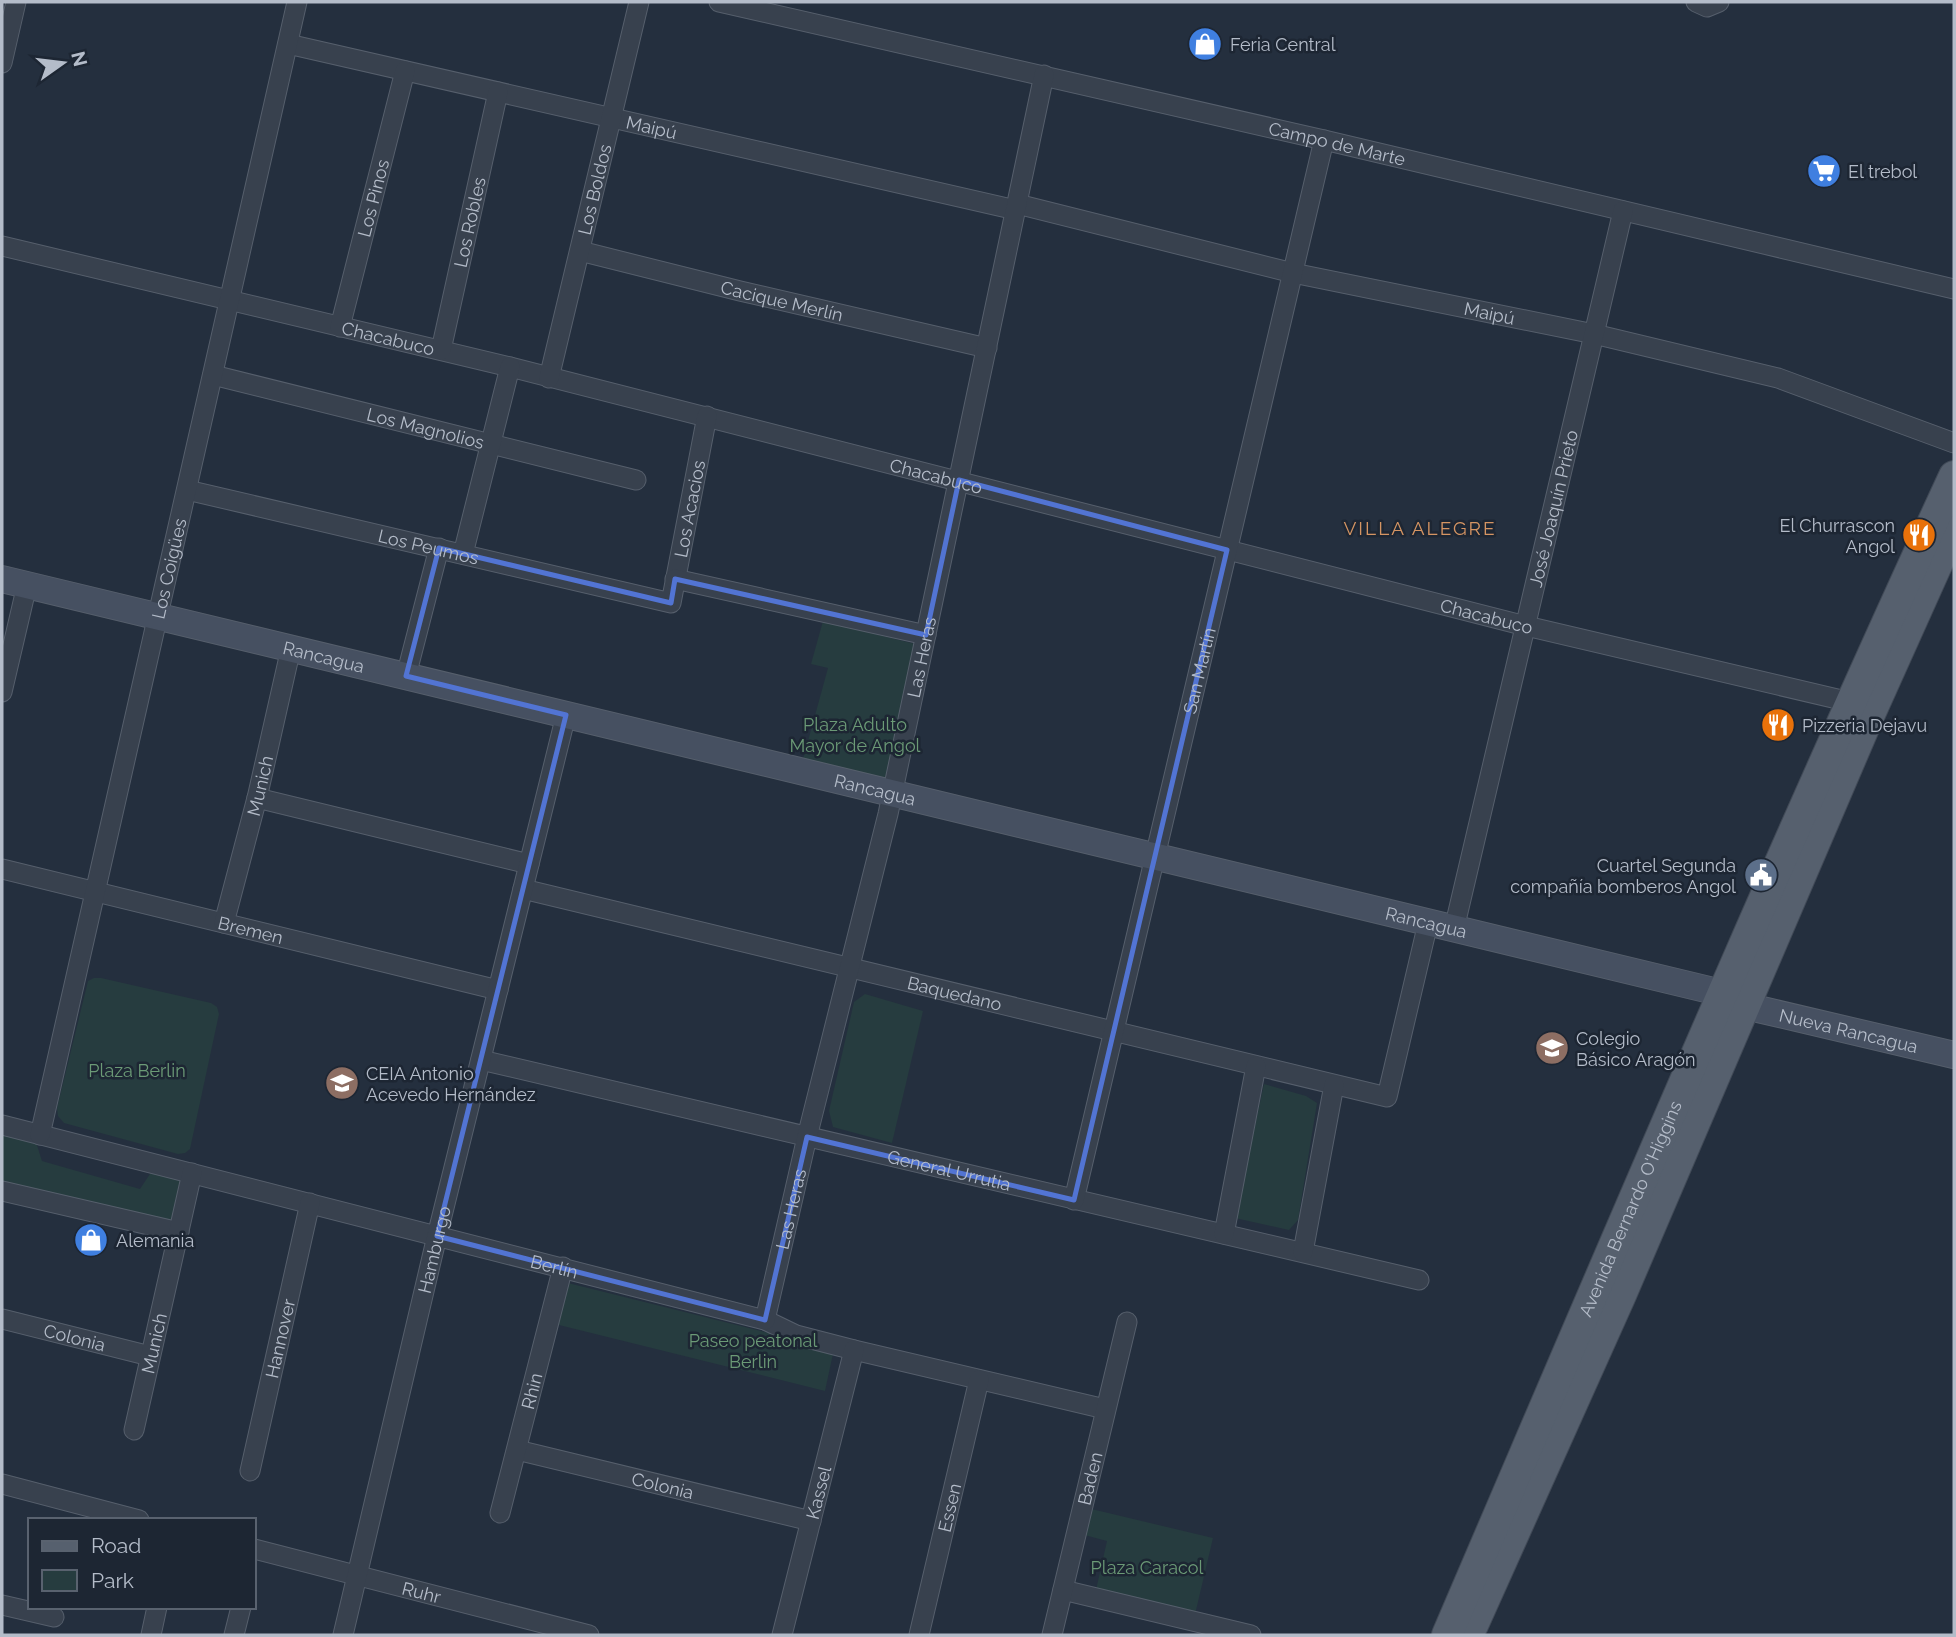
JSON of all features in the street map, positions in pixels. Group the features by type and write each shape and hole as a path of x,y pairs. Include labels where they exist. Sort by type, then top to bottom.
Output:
{"main road":[{"name":"Avenida Bernardo O'Higgins","path":"1447,1635 1733,1000 1860,708 1954,476"},
{"name":"Avenida Bernardo O'Higgins","path":"1860,708 1954,527"},
{"name":"Rancagua","path":"2,579 1454,929 1733,1000"},
{"name":"Avenida Bernardo O'Higgins","path":"1469,1635 1621,1296 1733,1000"},
{"name":"Nueva Rancagua","path":"1733,1000 1954,1055"}],"street":[{"path":"2,64 16,2"},
{"name":"Los Boldos","path":"549,377 639,2"},
{"name":"Campo de Marte","path":"719,2 742,5 1324,140 1954,289"},
{"path":"1696,2 1707,6 1719,2"},
{"name":"Los Coigües","path":"40,1135 288,44 293,3"},
{"name":"Maipú","path":"288,44 1016,207 1293,273 1594,334 1778,378 1954,443"},
{"name":"Los Pinos","path":"340,327 405,71"},
{"name":"Las Heras","path":"765,1320 892,793 1044,75"},
{"name":"Los Robles","path":"441,351 498,92"},
{"name":"San Martín","path":"1074,1200 1324,140"},
{"name":"José Joaquín Prieto","path":"1454,929 1623,212"},
{"name":"Chacabuco","path":"2,246 510,367 1860,708"},
{"name":"Cacique Merlín","path":"580,251 986,348"},
{"path":"463,554 510,367"},
{"name":"Los Magnolios","path":"213,375 636,480"},
{"name":"Los Acacios","path":"671,603 707,416"},
{"name":"Los Peumos","path":"187,489 671,603"},
{"path":"406,676 439,548"},
{"path":"675,579 926,635"},
{"path":"2,692 27,585"},
{"name":"Munich","path":"224,923 257,798 291,649"},
{"name":"Hamburgo","path":"343,1635 566,715"},
{"path":"257,798 529,864"},
{"name":"Bremen","path":"2,869 498,990"},
{"name":"Baquedano","path":"523,889 1387,1097 1428,923"},
{"name":"General Urrutia","path":"481,1060 1419,1280"},
{"path":"1224,1234 1256,1066"},
{"path":"1303,1252 1334,1085"},
{"name":"Berlín","path":"2,1125 765,1320 796,1335 853,1350 1105,1409"},
{"name":"Munich","path":"134,1430 192,1173"},
{"path":"2,1191 178,1232"},
{"name":"Hannover","path":"250,1471 310,1203"},
{"name":"Rhin","path":"500,1513 563,1267"},
{"name":"Colonia","path":"2,1319 150,1356"},
{"name":"Baden","path":"1052,1635 1126,1322"},
{"name":"Kassel","path":"782,1635 853,1350"},
{"name":"Essen","path":"919,1635 979,1380"},
{"name":"Colonia","path":"516,1450 811,1521"},
{"path":"2,1484 79,1512 124,1518"},
{"name":"Ruhr","path":"256,1551 589,1635"},
{"path":"1063,1590 1251,1635"},
{"path":"2,1605 53,1620"},
{"path":"151,1635 157,1609"},
{"path":"234,1635 240,1609"}],"highlighted area":[{"path":"959,480 1227,550 1074,1200 807,1137 765,1320 437,1236 566,715 406,676 439,548 671,603 675,579 926,635"}],"green space":[{"name":"Plaza Adulto Mayor de Angol","path":"823,621 919,645 889,792 800,770 828,668 811,664"},
{"name":"Plaza Berlin","path":"94,978 211,1003 217,1007 219,1014 190,1149 185,1153 178,1154 64,1123 58,1116 57,1108 88,981"},
{"path":"865,994 923,1011 892,1143 833,1127 829,1111 854,1002"},
{"path":"1264,1084 1306,1096 1317,1103 1298,1220 1289,1230 1235,1218"},
{"path":"2,1129 34,1136 42,1161 140,1189 154,1168 184,1175 171,1220 2,1183"},
{"name":"Paseo peatonal Berlin","path":"564,1282 834,1349 825,1391 555,1324"},
{"name":"Plaza Caracol","path":"1083,1507 1213,1538 1193,1623 1094,1599 1107,1541 1077,1533"}],"place":[{"name":"Feria Central","path":"1205,44"},
{"name":"El trebol","path":"1824,171"},
{"name":"El Churrascon Angol","path":"1919,535"},
{"name":"Pizzeria Dejavu","path":"1778,725"},
{"name":"Cuartel Segunda compañía bomberos Angol","path":"1761,875"},
{"name":"Colegio Básico Aragón","path":"1552,1048"},
{"name":"CEIA Antonio Acevedo Hernández","path":"342,1083"},
{"name":"Alemania","path":"91,1240"}],"district":[{"name":"VILLA ALEGRE","path":"1420,528"}]}
